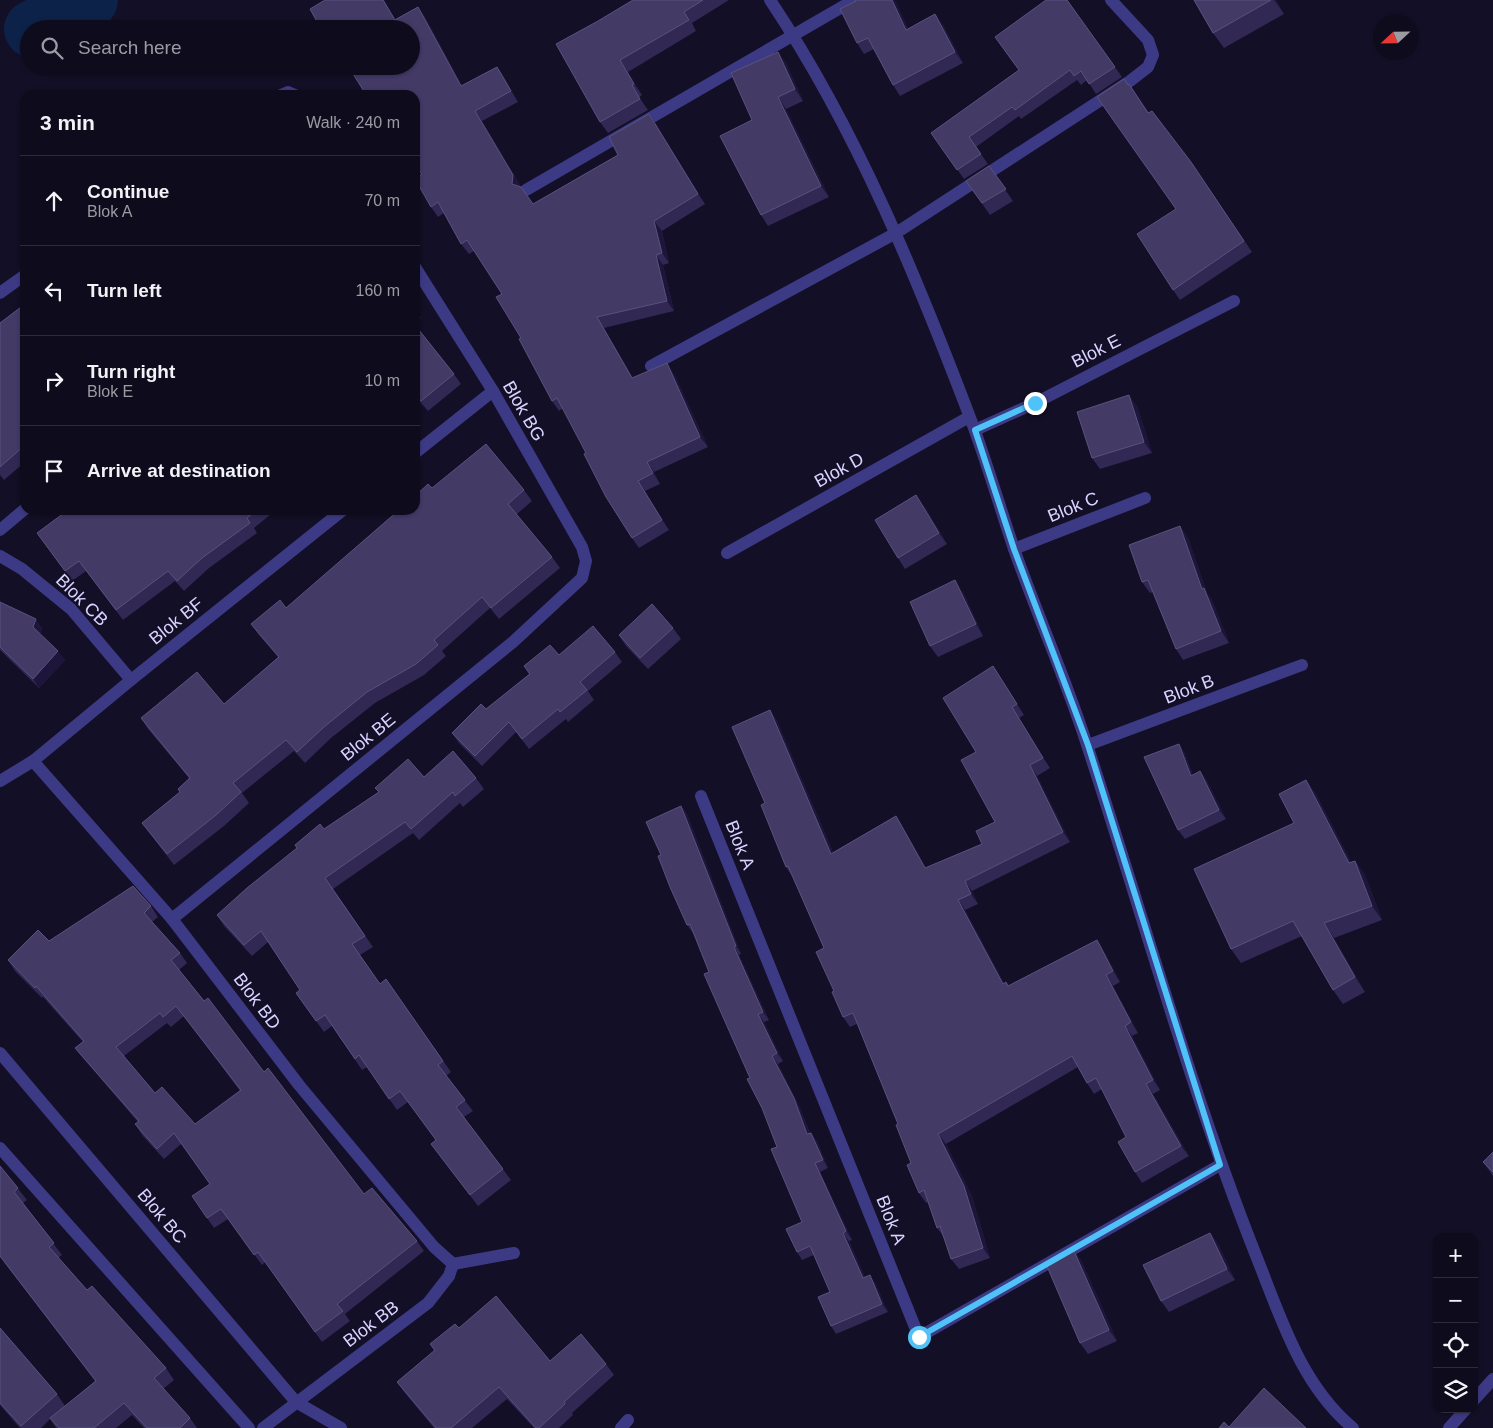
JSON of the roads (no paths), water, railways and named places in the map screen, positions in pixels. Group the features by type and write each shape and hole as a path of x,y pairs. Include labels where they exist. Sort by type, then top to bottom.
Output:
{"street":[{"path":"770,0 794,36 861,162 896,233 975,430 1014,549 1088,745 1220,1165 1294,1351 1325,1402 1353,1428"},
{"path":"526,190 854,0"},
{"path":"651,366 896,233 1122,87 1148,67 1153,55 1148,40 1111,0"},
{"name":"Blok BG","path":"420,276 493,391 582,547 586,561 582,578"},
{"path":"0,292 20,278"},
{"name":"Blok E","path":"975,430 1035,403 1234,301"},
{"path":"420,449 493,391"},
{"name":"Blok D","path":"726,553 969,417"},
{"name":"Blok C","path":"1014,549 1144,498"},
{"path":"0,530 20,513"},
{"name":"Blok BF","path":"0,781 33,761 337,515"},
{"name":"Blok CB","path":"0,556 22,569 71,609 131,680"},
{"name":"Blok BE","path":"172,919 513,642 582,578"},
{"name":"Blok B","path":"1088,745 1302,665"},
{"name":"Blok BD","path":"33,761 172,919 299,1085 428,1240 453,1264"},
{"name":"Blok A","path":"701,796 919,1337 1220,1165"},
{"name":"Blok BC","path":"0,1053 296,1402"},
{"path":"0,1148 249,1428"},
{"path":"453,1264 514,1253"},
{"name":"Blok BB","path":"263,1428 428,1303 449,1276 453,1264"},
{"path":"1478,1396 1493,1379"},
{"path":"296,1402 342,1428"},
{"path":"1449,1428 1462,1413"}],"waterway":[{"path":"50,20 89,0"}]}
